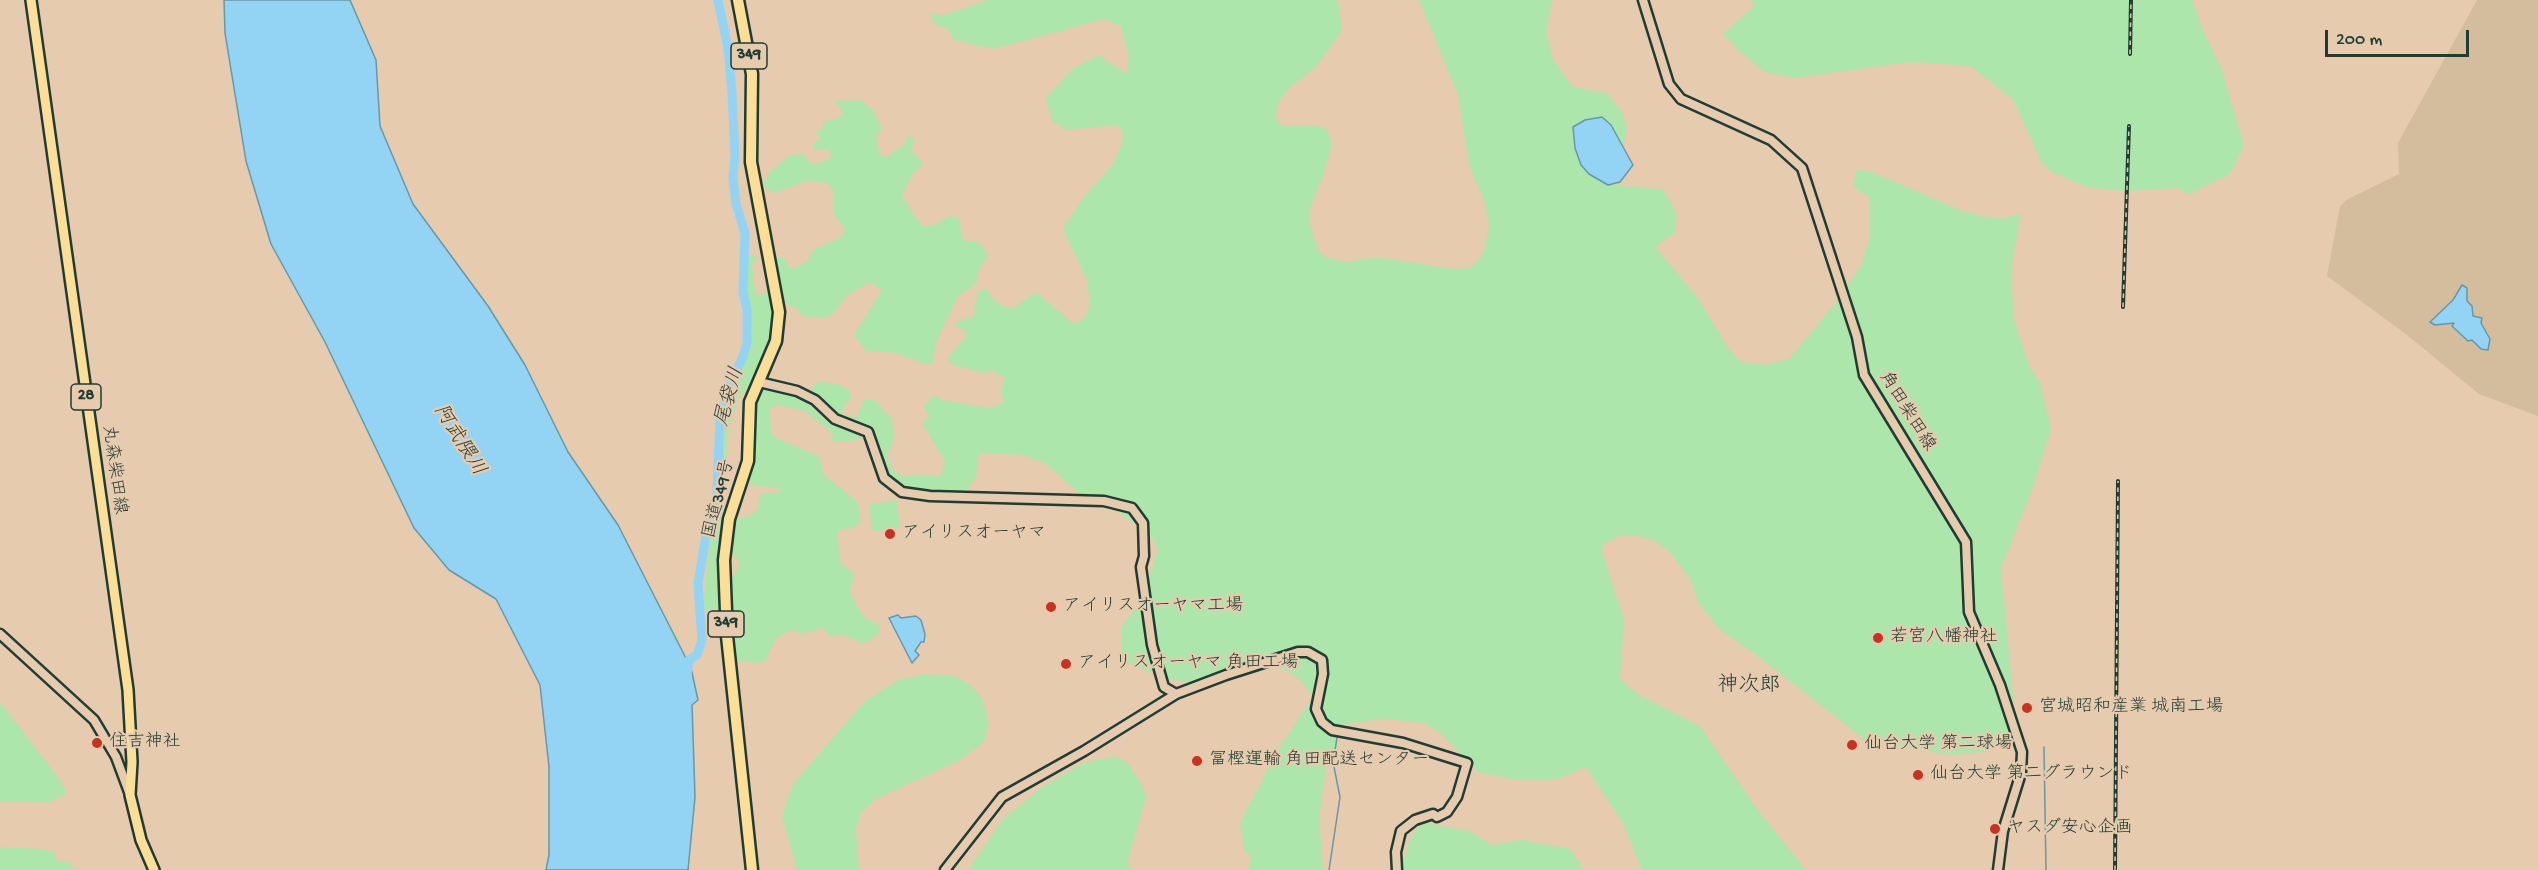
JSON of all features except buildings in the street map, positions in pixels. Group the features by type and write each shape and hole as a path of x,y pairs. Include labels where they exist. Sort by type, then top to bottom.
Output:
{"highway":[{"name":"国道349号","path":"738,0 752,74 751,162 778,312 776,341 750,402 748,461 729,519 724,560 727,636 752,870"}],"main road":[{"name":"丸森柴田線","path":"31,0 128,690 132,762 130,795 141,840 154,870"}],"street":[{"name":"角田柴田線","path":"1643,0 1669,84 1681,99 1772,140 1802,168 1857,337 1864,375 1966,542 1969,612 2000,685 2022,752 2021,773 2003,831 1998,870"},
{"path":"759,382 793,389 804,394 814,400 830,417 868,432 882,473 888,482 902,492 930,496 1104,501 1132,507 1143,523 1144,556 1141,567 1152,645 1164,687 1176,694"},
{"path":"0,634 94,720 116,757 130,795"},
{"path":"945,870 1002,797 1084,751 1176,694 1298,652 1308,652 1322,660 1323,674 1316,709 1322,722 1332,730 1403,743 1467,763 1456,797 1447,812 1437,817 1433,814 1415,820 1401,831 1396,852 1397,870"}],"shaded area":[{"path":"2477,0 2538,0 2538,416 2479,394 2407,335 2327,276 2340,206 2348,199 2399,174 2398,143"}],"green space":[{"path":"988,0 1338,0 1342,28 1315,68 1289,88 1277,104 1276,117 1280,125 1315,125 1326,128 1331,140 1331,149 1310,208 1309,222 1319,252 1328,258 1347,262 1375,257 1454,269 1468,268 1477,262 1484,251 1489,226 1485,203 1469,165 1458,94 1419,0 1552,0 1546,32 1553,60 1573,87 1607,93 1623,114 1627,130 1624,144 1603,184 1663,189 1677,214 1675,233 1655,247 1697,297 1729,349 1746,364 1767,364 1789,359 1838,300 1861,265 1870,237 1870,198 1853,186 1856,170 1870,171 1957,209 1984,217 2006,218 2021,213 2011,270 2014,319 2028,364 2040,382 2051,429 2032,490 2001,568 2016,726 2013,732 2003,745 1985,752 1948,755 1864,739 1755,654 1719,629 1699,603 1690,579 1672,554 1654,540 1638,536 1620,536 1604,543 1602,551 1624,620 1620,679 1639,695 1700,726 1757,809 1806,870 1642,870 1623,823 1586,767 1557,779 1511,779 1478,772 1442,734 1424,723 1384,719 1339,725 1336,761 1326,768 1319,816 1323,870 1249,870 1251,857 1244,849 1240,823 1276,753 1313,697 1301,680 1284,669 1256,665 1193,686 1187,682 1168,679 1121,661 1121,627 1143,598 1158,549 1149,533 1115,510 1080,494 1045,463 1022,455 979,453 976,477 965,493 944,495 907,493 891,480 883,469 877,442 869,428 838,418 813,396 811,391 815,383 822,381 840,385 849,390 852,397 843,408 842,414 856,418 864,400 871,399 878,402 885,413 890,415 893,426 894,439 887,456 893,471 903,476 941,476 945,461 922,423 929,416 924,406 934,395 942,400 989,408 1005,402 1000,391 1005,378 993,371 983,373 953,365 947,359 967,335 964,330 955,327 955,323 967,318 972,319 978,292 986,288 995,302 1012,309 1036,292 1074,324 1085,318 1090,303 1087,281 1063,228 1084,197 1114,163 1122,143 1123,130 1116,125 1066,130 1052,121 1046,98 1072,69 1099,55 1126,74 1129,57 1121,27 1105,19 993,49 954,40 948,29 934,24 930,13 945,15"},
{"path":"1751,0 2192,0 2202,28 2222,70 2244,145 2230,174 2189,194 2177,188 2123,191 2087,187 2052,172 2042,163 2013,99 1970,66 1910,62 1794,78 1765,72 1739,51 1723,34 1755,5"},
{"path":"860,100 873,110 882,129 876,137 880,155 887,157 907,142 906,137 909,134 915,143 910,149 924,164 912,174 902,196 916,218 923,226 934,225 950,216 959,218 965,241 977,241 989,254 980,267 975,285 958,296 936,342 933,362 928,365 895,353 866,351 854,335 882,290 870,282 847,295 832,315 823,318 803,316 797,309 783,302 780,296 773,258 784,257 791,269 807,262 813,250 840,238 845,230 834,214 834,192 829,184 807,181 774,193 763,186 768,174 788,156 802,153 809,162 814,164 830,159 828,149 813,150 814,144 820,137 816,133 823,127 823,122 842,115 843,111 834,101"},
{"path":"748,256 758,256 752,265 756,295 769,292 774,319 768,343 749,389 741,393 731,421 727,440 725,491 719,492 726,416 749,352 752,329 745,293"},
{"path":"763,390 792,395 809,405 832,425 862,435 853,441 831,441 833,436 831,432 805,411 777,405 770,409 771,432 776,438 819,456 824,475 858,502 860,521 857,526 837,531 841,565 854,573 850,591 865,618 880,626 880,632 862,643 844,635 830,636 822,628 801,634 794,630 786,632 775,640 765,661 758,663 734,660 729,583 740,564 728,547 730,524 735,519 750,516 758,508 760,494 779,492 782,489 747,484 754,402 757,394"},
{"path":"897,500 900,528 872,531 869,504"},
{"path":"720,502 728,508 721,608 703,610 710,537"},
{"path":"924,674 955,676 971,686 980,696 986,709 988,728 984,742 960,760 876,799 861,813 856,829 859,870 797,870 782,816 793,784 865,701 898,680"},
{"path":"0,702 61,781 66,794 50,802 0,801"},
{"path":"1115,756 1128,763 1143,787 1146,798 1128,860 1131,870 968,870 1003,819 1042,787 1083,763"},
{"path":"1426,823 1470,831 1491,845 1523,840 1570,849 1584,870 1389,870 1405,858 1409,842 1417,828"},
{"path":"0,847 43,849 54,852 57,860 70,863 75,870 0,870"}],"water":[{"name":"阿武隈川","path":"224,0 350,0 376,60 380,126 413,204 488,306 525,365 568,452 618,525 691,668 698,700 692,705 695,797 688,870 546,870 549,855 549,767 540,685 496,599 449,570 414,528 325,342 271,244 246,161 225,33"},
{"path":"1602,117 1611,125 1633,165 1620,182 1608,185 1589,174 1581,165 1575,148 1573,127 1585,120"},
{"path":"2462,285 2467,288 2467,301 2472,306 2473,316 2482,318 2481,323 2490,339 2488,350 2481,349 2472,340 2468,341 2452,326 2454,323 2435,325 2430,322 2453,300"},
{"path":"898,615 901,618 916,616 921,620 925,634 924,642 921,642 915,651 919,655 912,663 889,618"}],"waterway":[{"name":"尾袋川","path":"687,675 689,660 697,655 702,640 698,584 706,535 717,492 720,420 728,388 747,343 747,310 743,292 745,233 736,204 733,178 735,155 732,93 728,48 718,0"},
{"path":"1329,870 1340,797 1333,762 1337,738"},
{"path":"2044,747 2046,870"}],"railway":[{"path":"2130,54 2131,0"},
{"path":"2123,307 2129,126"},
{"path":"2115,870 2118,481"}],"place":[{"name":"アイリスオーヤマ","path":"890,534"},
{"name":"アイリスオーヤマ工場","path":"1051,607"},
{"name":"若宮八幡神社","path":"1878,638"},
{"name":"アイリスオーヤマ 角田工場","path":"1066,664"},
{"name":"宮城昭和産業 城南工場","path":"2027,708"},
{"name":"住吉神社","path":"97,743"},
{"name":"仙台大学 第二球場","path":"1852,745"},
{"name":"冨樫運輸 角田配送センター","path":"1197,761"},
{"name":"仙台大学 第二グラウンド","path":"1918,775"},
{"name":"ヤスダ安心企画","path":"1995,829"}],"district":[{"name":"神次郎","path":"1749,687"}]}
